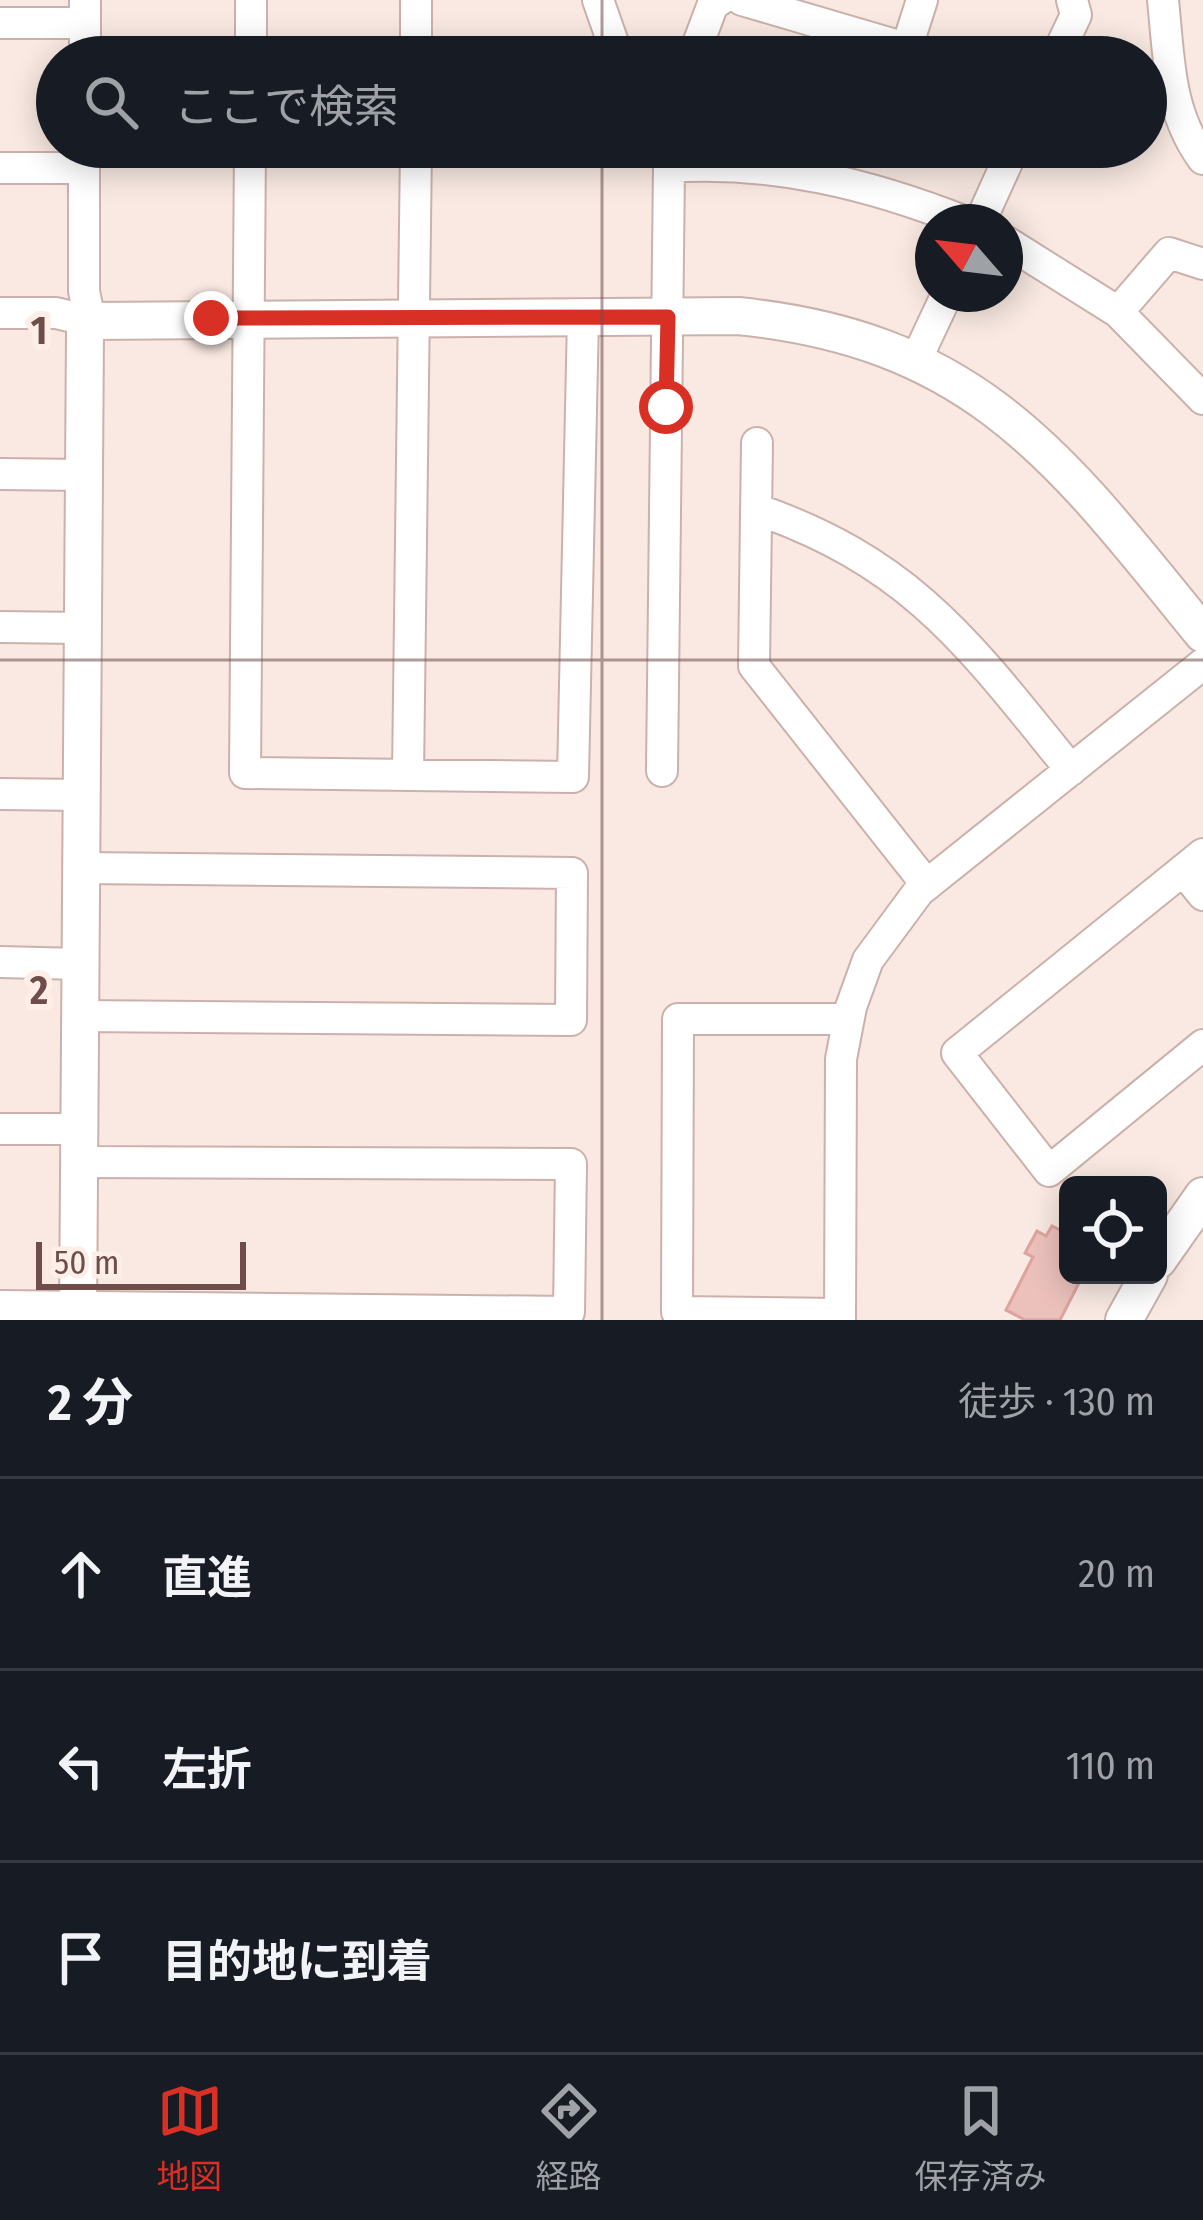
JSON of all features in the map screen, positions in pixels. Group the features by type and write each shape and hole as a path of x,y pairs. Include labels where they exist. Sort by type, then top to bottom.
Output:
{"street":[{"path":"251,0 251,36"},
{"path":"416,0 416,36"},
{"path":"598,0 611,36"},
{"path":"701,36 713,4 720,0"},
{"path":"922,0 922,36"},
{"path":"1066,36 1076,15 1072,0"},
{"path":"1163,0 1167,36"},
{"path":"761,2 870,36"},
{"path":"0,23 85,12"},
{"path":"1167,41 1172,92 1184,134 1203,159"},
{"path":"0,168 36,164"},
{"path":"78,1313 84,475 90,321 83,291 84,168"},
{"path":"250,168 245,773 574,777 583,317"},
{"path":"408,775 416,168"},
{"path":"662,771 669,168"},
{"path":"761,168 848,181 915,204"},
{"path":"988,204 1004,168"},
{"path":"1023,252 1118,312 1203,400"},
{"path":"1118,312 1169,253 1203,264"},
{"path":"916,360 939,312"},
{"path":"0,313 56,313 90,321 738,316 820,327 916,360 995,406 1053,454 1203,634"},
{"path":"757,443 754,666 927,885"},
{"path":"0,474 84,475"},
{"path":"756,509 836,541 922,596 1071,770"},
{"path":"0,627 83,628"},
{"path":"848,1019 679,1019 677,1312 840,1317 841,1060 848,1019 868,960 901,911 927,885 1203,664"},
{"path":"0,794 82,795"},
{"path":"1203,895 1193,862 957,1052 1049,1171 1203,1046"},
{"path":"80,1016 571,1020 572,936 572,873 81,868"},
{"path":"0,962 81,964"},
{"path":"0,1129 79,1145 571,1164 569,1312 78,1313 0,1306"},
{"path":"1167,1247 1203,1196"},
{"path":"1124,1320 1144,1284"}],"building":[{"path":"1052,1226 1059,1230 1059,1284 1078,1284 1060,1320 1025,1320 1006,1310 1033,1257 1025,1253 1037,1231 1046,1236"}],"route":[{"path":"211,318 668,317 666,407"}]}
